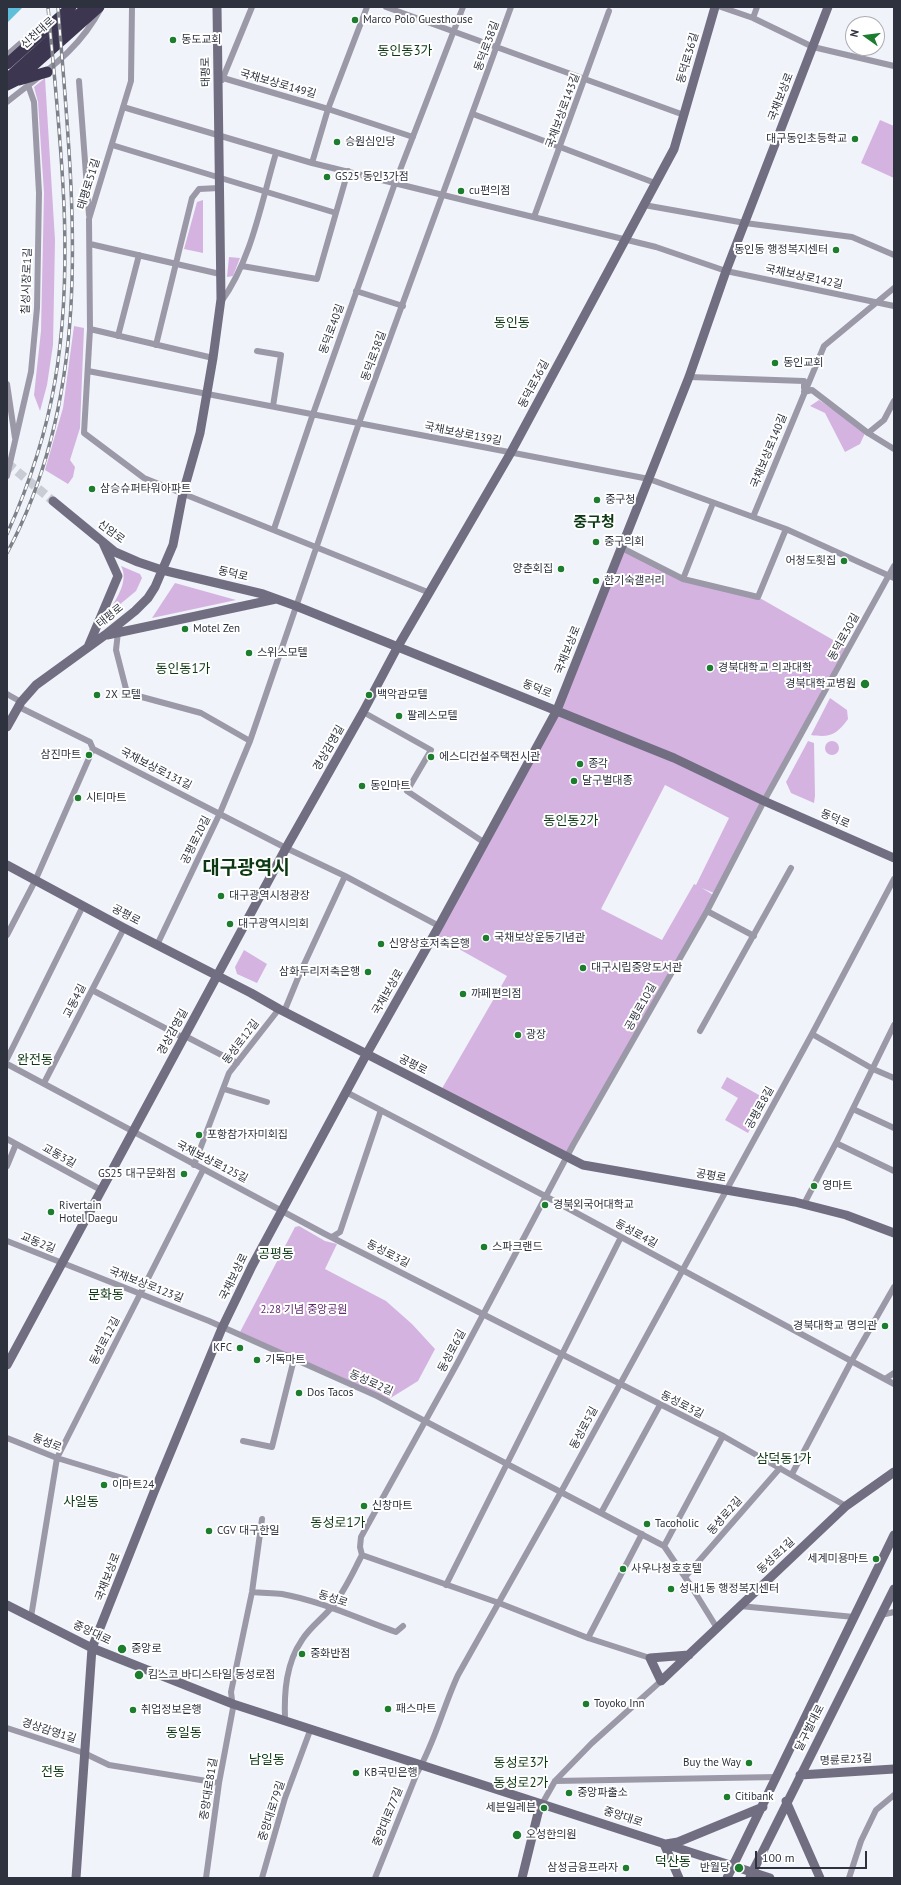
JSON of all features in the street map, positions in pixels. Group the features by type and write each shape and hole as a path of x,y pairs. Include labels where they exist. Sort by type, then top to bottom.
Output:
{"highway":[{"path":"7,63 37,29 60,7"},
{"name":"신천대로","path":"7,63 71,7"},
{"name":"신천대로","path":"10,81 87,7"},
{"path":"10,81 101,7"},
{"path":"10,81 47,72"}],"main road":[{"name":"태평로","path":"7,727 20,705 36,685 105,635 148,598 155,587 173,545 183,493 200,432 213,358 220,304 219,178 217,136 217,7"},
{"name":"동덕로36길","path":"397,648 510,454 674,149 715,7"},
{"name":"국채보상로","path":"76,1878 92,1648 222,1328 252,1266 366,1055 485,843 557,710 689,377 726,271 828,7"},
{"name":"신암로","path":"53,501 115,552 162,570"},
{"path":"87,648 118,576 102,540"},
{"name":"동덕로","path":"162,570 263,594 296,606 397,648 557,710 674,758 764,801 894,858"},
{"path":"105,635 278,599"},
{"name":"경상감영길","path":"7,1365 100,1190 218,976 286,848 363,712 397,648"},
{"name":"공평로","path":"7,865 366,1055 583,1165 804,1204 846,1215 894,1232"},
{"name":"동성로1길","path":"661,1680 846,1506 894,1472"},
{"name":"달구벌대로","path":"727,1878 763,1807 894,1535"},
{"name":"달구벌대로","path":"751,1875 786,1802 894,1589"},
{"name":"중앙대로","path":"7,1605 92,1648 233,1704 422,1764 733,1867 751,1875 770,1878"},
{"path":"661,1680 650,1658 689,1655"},
{"name":"명륜로23길","path":"800,1775 894,1769"},
{"path":"786,1802 820,1878"},
{"path":"522,1878 538,1813 542,1804"},
{"path":"679,1878 664,1844 678,1842 763,1807"}],"street":[{"path":"7,102 47,72 80,40 101,7"},
{"name":"태평로51길","path":"132,7 131,81 89,218 90,329 84,433 144,478 183,493"},
{"name":"국채보상로149길","path":"218,89 252,7"},
{"path":"312,163 328,109 367,7"},
{"path":"386,7 684,115"},
{"name":"동덕로40길","path":"274,529 395,183 463,7"},
{"name":"동덕로38길","path":"296,606 359,423 444,195 511,7"},
{"path":"721,7 753,18 813,46 894,66"},
{"path":"753,18 757,7"},
{"name":"국채보상로143길","path":"534,217 609,11"},
{"path":"7,55 37,29"},
{"name":"국채보상로149길","path":"223,78 328,109"},
{"path":"79,81 89,218"},
{"name":"칠성시장로1길","path":"7,476 16,443 31,372 37,308 39,193 34,102 28,86"},
{"path":"123,108 312,163 656,247 726,271"},
{"path":"328,109 413,137"},
{"path":"473,114 655,183"},
{"path":"112,145 336,213"},
{"path":"220,304 234,284 242,266 276,152"},
{"path":"242,266 317,279 348,171"},
{"path":"156,345 192,198 199,189 219,188"},
{"path":"644,205 745,223 852,237 894,256"},
{"path":"90,244 220,274"},
{"path":"118,336 139,255"},
{"name":"국채보상로142길","path":"726,271 894,306"},
{"path":"804,392 824,346 894,288"},
{"path":"356,291 403,306"},
{"path":"90,329 213,358"},
{"path":"257,351 281,355 273,406"},
{"path":"88,370 207,392"},
{"path":"689,377 804,381 804,392"},
{"path":"7,384 16,443"},
{"path":"804,392 812,390 868,433 894,448"},
{"name":"국채보상로139길","path":"207,392 510,454 649,480"},
{"name":"국채보상로140길","path":"753,517 804,392"},
{"path":"868,433 884,420 894,401"},
{"path":"649,480 786,529 891,577"},
{"path":"183,493 430,593"},
{"path":"683,579 713,503"},
{"path":"622,548 683,579 758,597 786,529"},
{"name":"동덕로30길","path":"764,801 891,577 894,566"},
{"name":"공평로20길","path":"157,945 220,813 250,741 296,606"},
{"path":"118,632 116,650 127,693 201,713 250,741"},
{"name":"국채보상로131길","path":"7,694 20,705 90,742 93,749 286,848 345,876 439,926"},
{"path":"363,712 431,750 407,791 485,843"},
{"path":"7,935 35,880 93,749"},
{"name":"공평로10길","path":"567,1158 707,911 764,801"},
{"path":"700,1031 791,868"},
{"name":"동성로12길","path":"194,1165 230,1073 281,1010 345,876"},
{"name":"공평로8길","path":"726,1191 812,1034 894,879"},
{"path":"7,1059 83,906"},
{"path":"707,911 754,936"},
{"name":"교동4길","path":"44,1083 124,928"},
{"path":"92,990 237,1063"},
{"path":"804,1204 892,1032 894,1025"},
{"path":"812,1034 873,1069 894,1078"},
{"path":"7,1064 133,1131"},
{"path":"224,1089 267,1102"},
{"name":"동성로4길","path":"346,1092 545,1196 894,1384"},
{"path":"853,1109 894,1128"},
{"path":"332,1237 340,1232 381,1110"},
{"name":"국채보상로125길","path":"133,1131 194,1165 282,1210"},
{"name":"교동3길","path":"7,1139 100,1190"},
{"path":"836,1143 894,1170"},
{"path":"7,1166 16,1144"},
{"name":"동성로6길","path":"332,1608 362,1555 360,1547 361,1537 426,1420 545,1196 567,1158"},
{"name":"동성로12길","path":"57,1458 204,1170"},
{"name":"동성로5길","path":"422,1764 426,1758 447,1698 458,1675 562,1492 681,1270 726,1191"},
{"name":"동성로3길","path":"282,1210 561,1356 723,1436 846,1506"},
{"path":"446,1585 621,1237"},
{"name":"교동2길","path":"7,1241 62,1264"},
{"name":"국채보상로123길","path":"62,1264 140,1293 222,1328"},
{"path":"792,1474 894,1287"},
{"name":"동성로2길","path":"222,1328 294,1359 426,1420 664,1546 717,1628"},
{"path":"243,1441 272,1447 294,1359"},
{"path":"885,1379 894,1373"},
{"path":"601,1513 660,1405"},
{"path":"664,1546 723,1436"},
{"name":"동성로","path":"7,1438 57,1458 126,1479"},
{"path":"31,1617 57,1458"},
{"name":"동성로2길","path":"685,1577 780,1468"},
{"path":"233,1704 231,1692 252,1592 262,1519"},
{"path":"588,1638 642,1534"},
{"path":"362,1555 498,1603 588,1638 650,1658"},
{"name":"동성로","path":"252,1592 282,1594 332,1608 396,1632 403,1626"},
{"path":"740,1606 854,1617"},
{"path":"285,1720 287,1681 292,1657 302,1639 332,1608"},
{"path":"881,1616 894,1612"},
{"name":"동성로1길","path":"542,1804 555,1780 592,1743 661,1680"},
{"name":"중앙대로81길","path":"206,1878 219,1783 233,1704"},
{"name":"경상감영1길","path":"7,1728 84,1753"},
{"name":"중앙대로79길","path":"262,1878 285,1798 311,1728"},
{"path":"84,1753 109,1765 219,1783"},
{"name":"중앙대로77길","path":"375,1878 417,1772 422,1764"},
{"path":"555,1780 777,1777"},
{"path":"849,1878 860,1841 876,1810 894,1795"}],"green space":[{"path":"45,78 55,240 53,345 47,385 40,411 34,395 41,331 44,193 38,102 34,87"},
{"path":"880,120 894,126 894,178 861,163"},
{"path":"203,200 203,253 184,249 197,202"},
{"path":"229,257 240,258 233,276 227,277"},
{"path":"74,326 84,328 80,428 70,460 75,467 73,477 68,484 45,470 63,408"},
{"path":"819,400 866,431 860,444 845,452 825,413 810,406"},
{"path":"622,548 683,579 758,597 849,649 716,894 702,888 715,896 567,1158 440,1092 507,976 434,935 557,710","holes":["665,785 729,818 696,885 694,884 662,940 601,909"]},
{"path":"121,566 140,574 142,578 136,591 106,616 120,592 124,579"},
{"path":"175,583 236,600 152,618"},
{"path":"830,698 847,710 848,719 833,734 824,736 811,735"},
{"path":"808,741 814,743 814,803 791,793 786,782"},
{"path":"832,741 837,743 839,748 837,753 832,755 827,753 825,748 827,743"},
{"path":"244,950 267,964 257,983 237,974 235,967"},
{"path":"727,1077 766,1099 748,1133 725,1120 738,1098 721,1088"},
{"name":"2.28 기념 중앙공원","path":"299,1226 325,1241 337,1244 325,1269 386,1301 412,1324 435,1349 418,1381 389,1399 240,1332 295,1227"}],"water":[{"path":"7,7 23,7 7,23"}],"tunnel":[{"path":"7,463 53,501"}],"railway":[{"path":"7,534 23,497 42,440 55,381 61,335 64,288 64,194 48,7"},
{"path":"7,553 36,488 55,422 67,354 72,285 72,216 69,146 58,7"}],"place":[{"name":"Marco Polo Guesthouse","path":"355,20"},
{"name":"동도교회","path":"173,40"},
{"name":"대구동인초등학교","path":"855,139"},
{"name":"승원심인당","path":"337,142"},
{"name":"GS25 동인3가점","path":"327,177"},
{"name":"cu편의점","path":"461,191"},
{"name":"동인동 행정복지센터","path":"836,250"},
{"name":"동인교회","path":"775,363"},
{"name":"삼승슈퍼타워아파트","path":"92,489"},
{"name":"중구청","path":"597,500"},
{"name":"중구의회","path":"596,542"},
{"name":"어청도횟집","path":"844,561"},
{"name":"양춘회집","path":"561,569"},
{"name":"한기숙갤러리","path":"596,581"},
{"name":"Motel Zen","path":"185,629"},
{"name":"스위스모텔","path":"249,653"},
{"name":"경북대학교 의과대학","path":"710,668"},
{"name":"경북대학교병원","path":"865,684"},
{"name":"2X 모텔","path":"97,695"},
{"name":"백악관모텔","path":"369,695"},
{"name":"팔레스모텔","path":"399,716"},
{"name":"삼진마트","path":"89,755"},
{"name":"에스디건설주택전시관","path":"431,757"},
{"name":"종각","path":"580,764"},
{"name":"달구벌대종","path":"574,781"},
{"name":"동인마트","path":"362,786"},
{"name":"시티마트","path":"78,798"},
{"name":"대구광역시청광장","path":"221,896"},
{"name":"대구광역시의회","path":"230,924"},
{"name":"국채보상운동기념관","path":"486,938"},
{"name":"신양상호저축은행","path":"381,944"},
{"name":"대구시립중앙도서관","path":"583,968"},
{"name":"삼화두리저축은행","path":"368,972"},
{"name":"까페편의점","path":"463,994"},
{"name":"광장","path":"518,1035"},
{"name":"포항참가자미회집","path":"199,1135"},
{"name":"GS25 대구문화점","path":"184,1174"},
{"name":"영마트","path":"814,1186"},
{"name":"경북외국어대학교","path":"545,1205"},
{"name":"Rivertain Hotel Daegu","path":"51,1212"},
{"name":"스파크랜드","path":"484,1247"},
{"name":"경북대학교 명의관","path":"885,1326"},
{"name":"KFC","path":"240,1348"},
{"name":"기독마트","path":"257,1360"},
{"name":"Dos Tacos","path":"299,1393"},
{"name":"이마트24","path":"104,1485"},
{"name":"신창마트","path":"364,1506"},
{"name":"Tacoholic","path":"647,1524"},
{"name":"CGV 대구한일","path":"209,1531"},
{"name":"세계미용마트","path":"876,1559"},
{"name":"사우나청호호텔","path":"623,1569"},
{"name":"성내1동 행정복지센터","path":"671,1589"},
{"name":"중앙로","path":"122,1649"},
{"name":"중화반점","path":"302,1654"},
{"name":"킴스코 바디스타일 동성로점","path":"139,1675"},
{"name":"Toyoko Inn","path":"586,1704"},
{"name":"패스마트","path":"388,1709"},
{"name":"취업정보은행","path":"133,1710"},
{"name":"Buy the Way","path":"749,1763"},
{"name":"KB국민은행","path":"356,1773"},
{"name":"중앙파출소","path":"569,1793"},
{"name":"Citibank","path":"727,1797"},
{"name":"세븐일레븐","path":"544,1808"},
{"name":"오성한의원","path":"517,1835"},
{"name":"삼성금융프라자","path":"626,1868"},
{"name":"반월당","path":"739,1868"}],"district":[{"name":"동인동3가","path":"405,51"},
{"name":"동인동","path":"512,323"},
{"name":"중구청","path":"594,523"},
{"name":"동인동1가","path":"183,669"},
{"name":"동인동2가","path":"571,821"},
{"name":"대구광역시","path":"246,869"},
{"name":"완전동","path":"35,1060"},
{"name":"공평동","path":"276,1254"},
{"name":"문화동","path":"106,1295"},
{"name":"삼덕동1가","path":"784,1459"},
{"name":"사일동","path":"81,1502"},
{"name":"동성로1가","path":"338,1523"},
{"name":"동일동","path":"184,1733"},
{"name":"남일동","path":"267,1760"},
{"name":"동성로3가","path":"521,1763"},
{"name":"전동","path":"53,1772"},
{"name":"동성로2가","path":"521,1783"},
{"name":"덕산동","path":"673,1862"}]}
